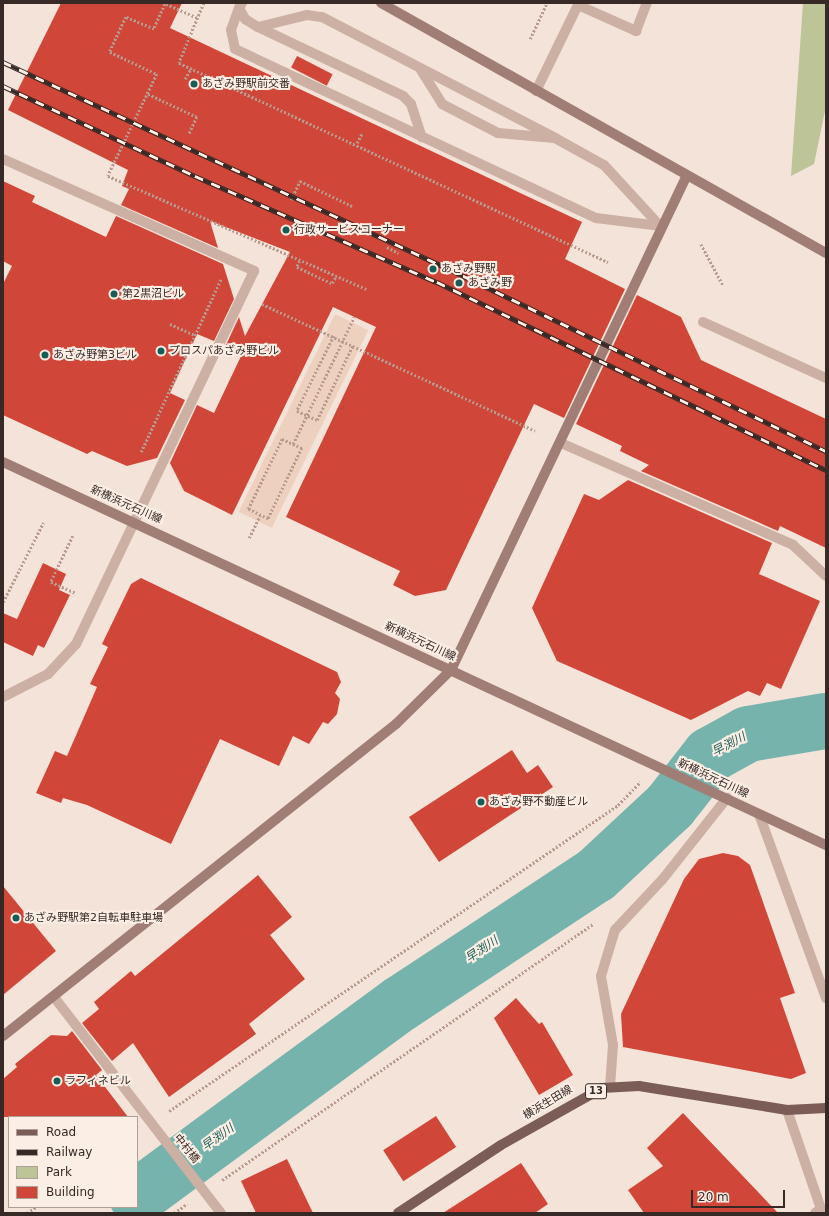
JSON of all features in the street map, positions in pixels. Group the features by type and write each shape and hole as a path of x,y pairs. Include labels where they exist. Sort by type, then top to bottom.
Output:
{"main road":[{"name":"横浜生田線","path":"398,1213 578,1098 610,1087 639,1086 787,1110 826,1108"}],"street":[{"path":"381,3 826,253"},
{"path":"536,91 578,4 636,31 647,3"},
{"path":"240,5 245,19 258,27 403,96 411,104 422,137"},
{"path":"240,5 231,30 235,49 596,218 660,226"},
{"path":"258,27 307,15 322,18 555,138 604,165 660,226"},
{"path":"421,70 442,104 498,133 555,138"},
{"path":"3,159 254,271 76,644 48,674 3,697"},
{"path":"3,1036 396,724 451,670 561,443 660,226 687,175"},
{"path":"703,322 826,378"},
{"path":"561,443 793,545 826,576"},
{"name":"新横浜元石川線","path":"3,462 826,845"},
{"path":"610,1087 613,1044 601,976 615,930 662,880 725,797"},
{"path":"759,814 826,998"},
{"name":"中村橋","path":"54,997 221,1213"},
{"path":"787,1110 821,1209 815,1213"}],"path":[{"path":"197,18 164,3 154,29 126,17 110,52 157,74 108,176 367,290"},
{"path":"204,3 179,63 608,262"},
{"path":"530,39 547,3"},
{"path":"185,79 191,68"},
{"path":"148,94 197,117 189,134"},
{"path":"291,200 300,182 352,206"},
{"path":"238,242 241,235"},
{"path":"701,244 723,285"},
{"path":"387,247 399,253"},
{"path":"300,261 298,267 332,283 336,276"},
{"path":"138,459 225,270"},
{"path":"261,304 334,336 535,431"},
{"path":"293,444 354,317"},
{"path":"170,324 195,335"},
{"path":"334,336 297,411 318,420 353,346"},
{"path":"282,439 293,444 302,448 268,519 248,509 282,439"},
{"path":"249,538 260,515"},
{"path":"3,602 42,522"},
{"path":"73,536 51,582 76,593 80,586"},
{"path":"153,1126 618,805 656,766"},
{"path":"174,1213 201,1188 596,922"}],"green space":[{"path":"803,3 826,3 826,106 814,164 791,176"}],"shaded area":[{"path":"335,314 368,330 272,528 239,512"}],"building":[{"path":"61,3 182,3 170,28 582,222 565,259 625,289 564,418 534,404 446,590 415,596 393,585 400,571 286,517 376,327 333,307 232,515 184,491 170,463 197,405 214,413 243,352 226,345 239,317 245,336 290,252 210,221 218,248 121,205 129,189 122,186 128,170 8,110"},
{"path":"297,56 333,74 327,86 291,68"},
{"path":"3,181 35,196 32,202 106,237 116,216 223,264 234,299 214,341 197,334 170,393 185,400 157,458 127,466 92,451 87,454 3,415 3,284 12,266 3,261"},
{"path":"637,295 681,317 701,360 826,419 826,548 780,526 778,531 641,471 649,465 620,451 622,446 576,424"},
{"path":"628,480 772,543 759,574 820,601 781,689 767,683 760,696 748,691 691,720 557,661 532,608 584,494 599,500"},
{"path":"43,563 66,574 59,590 70,595 44,648 38,645 33,656 3,642 3,613 17,619"},
{"path":"141,578 337,672 341,682 335,693 340,699 337,714 328,724 323,722 309,744 293,736 279,766 220,739 171,844 87,805 63,798 61,803 36,793 55,751 67,756 97,687 90,684 108,647 102,644 131,584"},
{"name":"あざみ野不動産ビル","path":"512,750 527,773 538,765 553,787 439,862 409,817"},
{"path":"723,853 738,856 750,865 795,993 780,998 806,1073 791,1079 623,1047 621,1014 684,879 699,859"},
{"path":"258,875 292,917 270,935 305,979 249,1024 256,1034 169,1097 133,1043 112,1061 82,1023 99,1009 94,1002 131,971 135,976"},
{"name":"あざみ野駅第2自転車駐車場","path":"3,886 56,951 3,995"},
{"path":"516,998 539,1024 542,1022 573,1075 539,1095 494,1018"},
{"path":"72,1031 102,1070 96,1075 127,1116 3,1117 3,1079 17,1067 15,1064 51,1035 67,1036"},
{"path":"683,1113 778,1213 644,1213 628,1190 663,1166 647,1148"},
{"path":"436,1116 456,1147 403,1181 383,1150"},
{"path":"287,1159 313,1213 256,1213 241,1181"},
{"path":"521,1163 548,1204 535,1213 443,1213"}],"waterway":[{"name":"早渕川","path":"138,1196 400,1004 596,875 670,806 710,755 748,734 826,721"}],"railway":[{"path":"3,62 447,268 826,451"},
{"path":"3,86 195,176 437,282 826,470"}],"place":[{"name":"あざみ野駅前交番","path":"194,84"},
{"name":"行政サービスコーナー","path":"286,230"},
{"name":"あざみ野駅","path":"433,269"},
{"name":"あざみ野","path":"459,283"},
{"name":"第2黒沼ビル","path":"114,294"},
{"name":"プロスパあざみ野ビル","path":"161,351"},
{"name":"あざみ野第3ビル","path":"45,355"},
{"name":"あざみ野不動産ビル","path":"481,802"},
{"name":"あざみ野駅第2自転車駐車場","path":"16,918"},
{"name":"ラフィネビル","path":"57,1081"}]}
